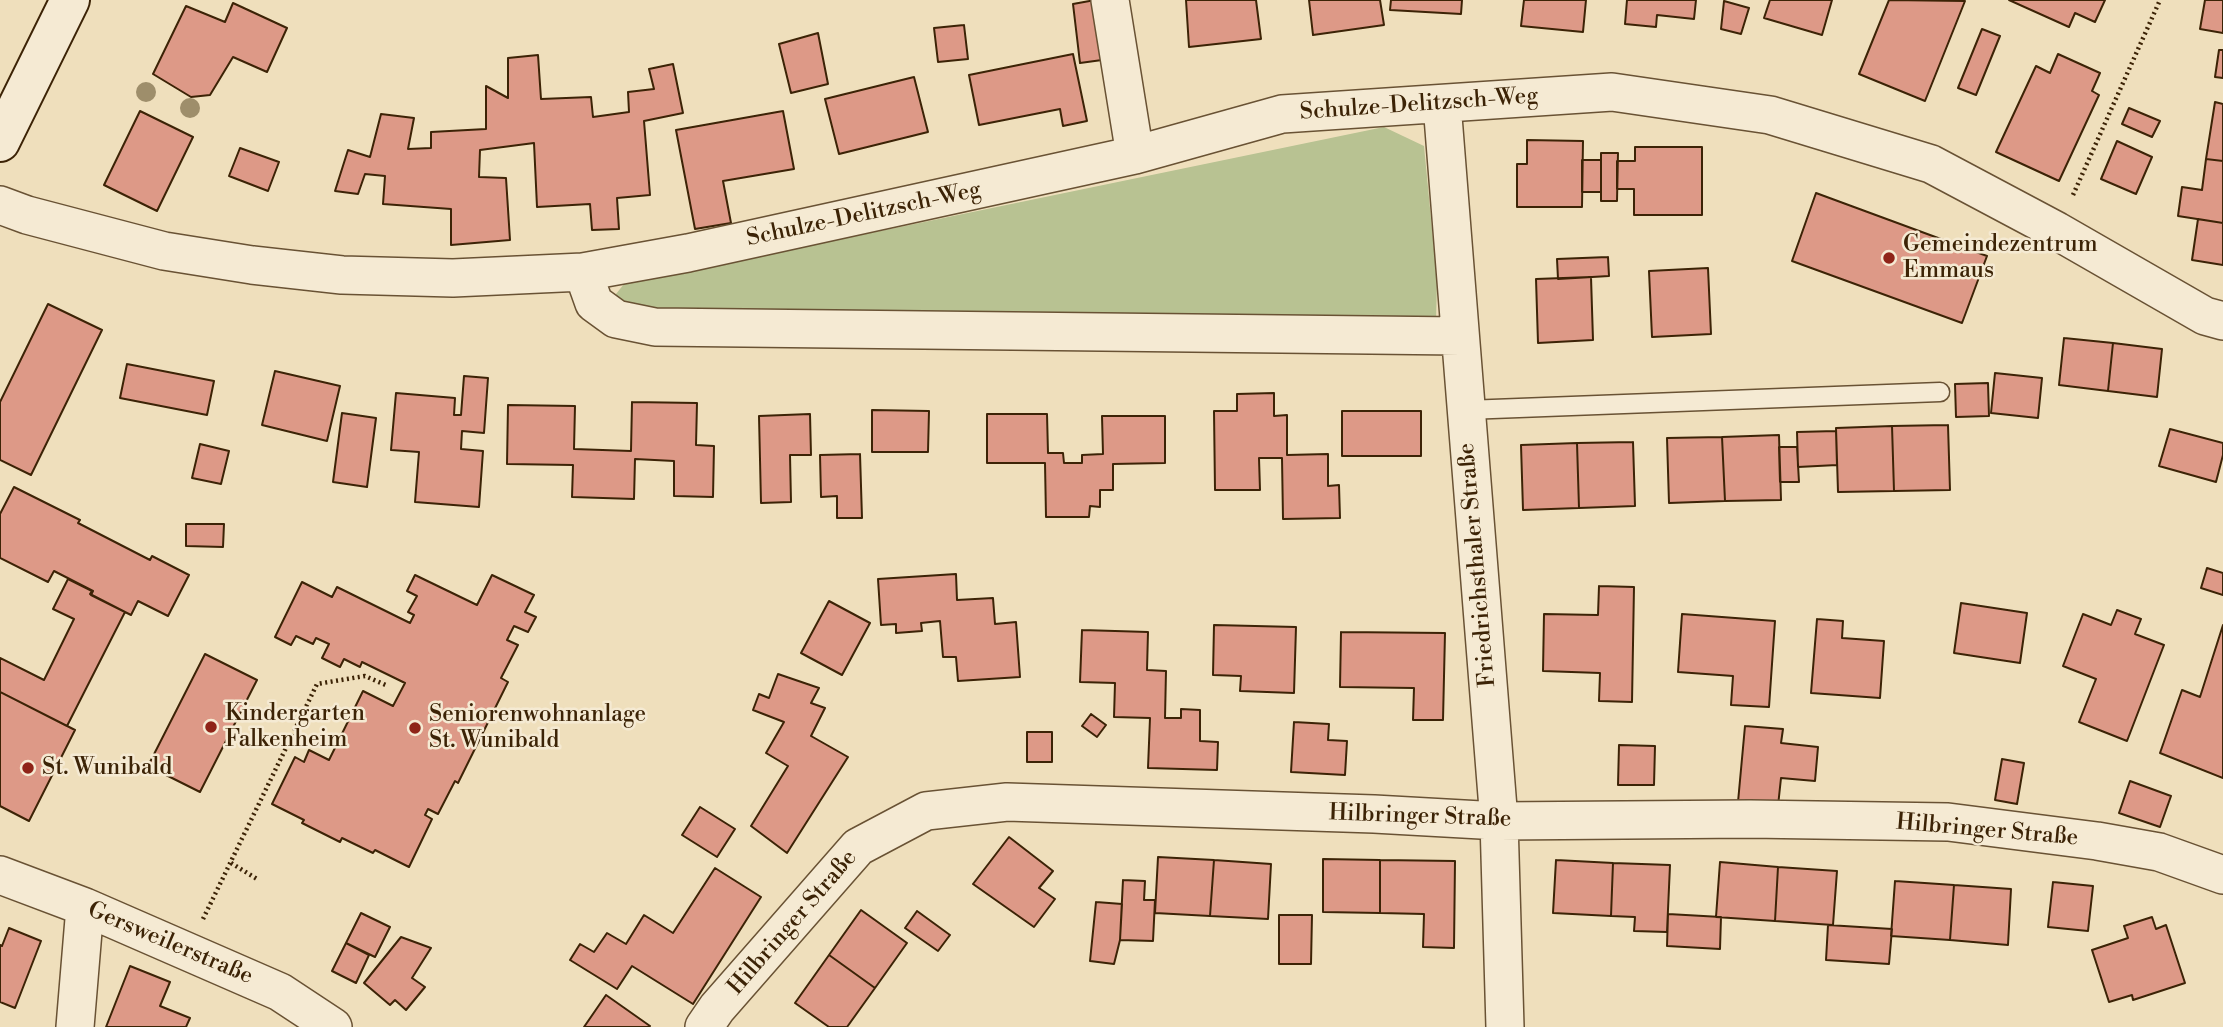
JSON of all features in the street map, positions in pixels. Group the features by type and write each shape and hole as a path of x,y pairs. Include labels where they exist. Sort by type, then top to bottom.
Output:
{"main road":[{"path":"0,142 70,0"}],"street":[{"path":"1110,0 1135,155"},
{"name":"Schulze-Delitzsch-Weg","path":"0,205 27,215 164,251 253,265 342,275 453,278 583,272 688,253 1135,155 1283,114 1612,92 1770,115 1931,164 2057,231 2205,316 2223,321"},
{"name":"Friedrichsthaler Straße","path":"1442,104 1499,821 1505,1027"},
{"path":"583,272 594,303 616,319 655,327 1460,336"},
{"name":"Hilbringer Straße","path":"704,1027 858,847 926,811 1007,802 1374,814 1499,821 1750,819 1948,822 2097,841 2158,852 2223,876"},
{"name":"Gersweilerstraße","path":"0,875 85,907 280,992 333,1027"},
{"path":"75,1027 85,907"}],"lane":[{"path":"1466,410 1940,392"}],"path":[{"path":"2057,231 2160,0"},
{"path":"187,951 317,684 365,676 388,686"},
{"path":"231,863 257,879"}],"green space":[{"path":"1384,127 1424,146 1437,281 1436,322 626,316 612,299 624,284"}],"building":[{"path":"1095,0 1102,60 1080,63 1073,4"},
{"path":"1186,0 1256,0 1261,39 1189,47"},
{"path":"1309,0 1380,0 1384,25 1313,35"},
{"path":"1391,0 1462,0 1461,14 1390,10"},
{"path":"1524,0 1586,0 1583,32 1521,26"},
{"path":"1627,0 1696,0 1694,19 1657,15 1656,27 1625,24"},
{"path":"1770,0 1832,0 1822,35 1764,18"},
{"path":"1889,0 1965,1 1925,101 1859,74"},
{"path":"2009,0 2105,0 2095,22 2075,13 2069,27"},
{"path":"2205,0 2223,0 2223,33 2200,29"},
{"path":"1724,1 1749,8 1741,34 1721,29"},
{"path":"233,3 287,28 267,72 233,57 210,95 191,97 153,74 186,6 225,22"},
{"path":"964,25 968,59 938,62 934,28"},
{"path":"1982,29 2000,36 1976,95 1958,88"},
{"path":"818,33 828,84 791,93 779,44"},
{"path":"2219,50 2223,50 2223,78 2215,77"},
{"path":"1073,54 1087,121 1063,126 1060,109 979,125 969,75"},
{"path":"2058,54 2100,73 2092,91 2099,95 2059,181 1996,152 2036,66 2050,73"},
{"path":"538,55 541,99 591,97 593,117 629,112 628,92 654,89 649,69 673,64 683,113 644,121 650,195 617,198 619,229 592,230 590,204 537,207 534,143 480,150 479,177 506,178 510,240 451,245 451,209 383,204 385,176 365,174 358,194 335,191 348,150 370,157 381,114 414,118 408,149 431,148 431,132 486,129 486,86 508,98 508,58"},
{"path":"914,77 928,132 839,154 825,99"},
{"path":"2215,102 2223,104 2223,161 2206,159"},
{"path":"2129,108 2160,121 2152,137 2122,124"},
{"path":"140,111 193,137 157,211 104,185"},
{"path":"783,111 794,169 723,181 731,223 695,229 676,130"},
{"path":"1527,140 1583,141 1582,207 1517,207 1517,164 1527,164"},
{"path":"2117,141 2152,157 2136,194 2101,179"},
{"path":"1635,147 1702,147 1702,215 1634,215 1634,189 1617,189 1617,161 1635,161"},
{"path":"240,148 279,162 268,191 229,176"},
{"path":"1601,153 1618,153 1617,201 1601,201"},
{"path":"2206,159 2223,161 2223,223 2178,216 2182,187 2202,190"},
{"path":"1582,160 1601,160 1601,192 1582,192"},
{"name":"Gemeindezentrum Emmaus","path":"1816,193 1987,256 1962,323 1792,261"},
{"path":"2198,219 2223,223 2223,265 2192,260"},
{"path":"1608,257 1609,276 1558,279 1557,259"},
{"path":"1708,268 1711,334 1652,337 1649,271"},
{"path":"1591,277 1593,340 1538,343 1536,279"},
{"path":"48,304 102,330 31,475 0,460 0,402"},
{"path":"2064,338 2113,343 2108,391 2059,385"},
{"path":"2113,343 2162,349 2157,397 2108,391"},
{"path":"127,364 214,381 207,415 120,398"},
{"path":"275,371 340,386 327,441 262,425"},
{"path":"1995,373 2042,378 2038,418 1991,413"},
{"path":"464,376 488,378 484,433 462,431 461,449 483,451 479,507 415,502 419,452 391,450 396,393 455,398 454,415 461,415"},
{"path":"1988,383 1989,416 1956,417 1955,384"},
{"path":"1274,393 1274,416 1287,415 1287,455 1328,454 1328,486 1339,485 1340,518 1283,519 1282,458 1259,458 1260,490 1215,490 1214,411 1237,411 1237,394"},
{"path":"632,402 697,403 696,445 714,446 713,497 674,496 674,461 635,459 634,499 572,497 573,465 507,464 508,405 575,406 574,449 631,451"},
{"path":"872,410 929,411 928,452 872,452"},
{"path":"1342,411 1421,411 1421,456 1342,456"},
{"path":"342,413 376,418 367,487 333,482"},
{"path":"810,414 811,455 790,455 791,502 761,503 759,416"},
{"path":"987,414 1047,414 1048,453 1063,453 1064,463 1082,463 1082,455 1103,454 1102,416 1165,416 1165,463 1113,464 1113,490 1100,490 1100,507 1090,506 1089,517 1046,517 1045,463 987,463"},
{"path":"1948,425 1950,490 1894,491 1892,426"},
{"path":"1892,426 1894,491 1838,492 1836,428"},
{"path":"2170,429 2223,443 2223,455 2216,482 2159,466"},
{"path":"1836,431 1837,465 1798,467 1797,432"},
{"path":"1779,435 1781,500 1725,501 1722,437"},
{"path":"1722,437 1725,501 1669,503 1667,438"},
{"path":"1633,442 1635,506 1579,508 1577,443"},
{"path":"1577,443 1579,508 1523,510 1521,445"},
{"path":"200,444 229,451 221,484 192,478"},
{"path":"1779,447 1797,447 1799,482 1780,482"},
{"path":"860,454 862,518 837,518 837,496 821,497 820,455"},
{"path":"14,487 80,520 78,523 150,560 152,556 189,575 168,616 138,601 131,615 91,595 93,591 54,571 48,582 0,558 0,514"},
{"path":"186,524 224,524 223,547 186,546"},
{"path":"2207,568 2223,573 2223,595 2201,588"},
{"path":"956,574 957,600 993,598 995,624 1016,622 1020,677 958,681 956,657 943,657 940,621 921,623 922,631 896,633 896,624 881,625 878,579"},
{"name":"Seniorenwohnanlage St. Wunibald","path":"415,575 477,605 492,575 534,595 525,612 536,617 528,632 514,626 507,640 518,645 501,678 508,682 458,783 455,781 438,814 428,809 425,815 432,819 409,867 342,838 340,842 272,804 295,757 304,762 309,750 329,760 363,691 393,706 405,683 362,662 360,667 344,659 340,667 322,658 329,644 316,638 313,644 296,636 291,645 275,637 302,582 332,597 337,587 410,623 414,615 408,612 417,596 407,591"},
{"path":"68,579 125,612 67,726 0,692 0,658 44,680 74,619 53,609"},
{"path":"1599,586 1634,587 1632,702 1599,701 1600,673 1543,671 1544,614 1598,615"},
{"path":"829,601 870,623 842,675 801,653"},
{"path":"1961,603 2027,613 2020,663 1954,653"},
{"path":"2117,610 2141,619 2135,634 2164,645 2127,741 2079,722 2096,679 2063,666 2083,614 2111,625"},
{"path":"1682,614 1775,621 1769,707 1731,705 1733,676 1678,672"},
{"path":"1817,619 1843,621 1842,638 1884,641 1880,698 1811,693"},
{"path":"1214,625 1296,627 1294,693 1240,691 1241,676 1213,675"},
{"path":"2223,625 2223,778 2160,753 2182,690 2200,697"},
{"path":"1082,630 1148,632 1147,670 1166,671 1165,718 1181,718 1181,709 1200,710 1200,741 1218,742 1217,770 1148,768 1150,718 1114,717 1115,683 1080,682"},
{"path":"1341,632 1445,633 1443,720 1413,720 1414,688 1340,687"},
{"path":"205,654 257,680 200,792 148,766"},
{"path":"778,674 819,688 811,703 825,708 811,736 848,757 787,853 751,826 788,766 766,753 784,722 753,710 759,694 769,698"},
{"name":"St. Wunibald","path":"0,692 75,730 29,821 0,806"},
{"path":"1091,714 1106,725 1097,737 1082,726"},
{"path":"1294,722 1329,724 1328,740 1347,741 1345,775 1291,772"},
{"path":"1745,726 1783,729 1781,743 1818,747 1815,781 1781,778 1778,806 1738,802"},
{"path":"1027,732 1052,732 1052,762 1027,762"},
{"path":"1619,745 1655,746 1654,785 1618,785"},
{"path":"2002,759 2024,763 2017,804 1995,800"},
{"path":"2130,781 2171,796 2160,827 2119,813"},
{"path":"700,807 735,829 717,857 682,835"},
{"path":"1009,837 1053,871 1039,888 1055,899 1034,927 973,884"},
{"path":"1158,857 1214,860 1210,916 1155,913"},
{"path":"1323,859 1380,860 1380,913 1323,912"},
{"path":"1214,860 1271,864 1268,919 1210,916"},
{"path":"1380,860 1455,861 1454,948 1423,947 1424,914 1380,913"},
{"path":"1556,860 1613,863 1611,916 1553,913"},
{"path":"1720,862 1778,867 1775,921 1716,917"},
{"path":"1613,863 1670,865 1667,932 1634,931 1635,917 1611,916"},
{"path":"1778,867 1837,871 1833,925 1775,921"},
{"path":"715,868 761,897 693,1004 632,966 617,989 570,960 580,944 594,952 607,933 626,944 644,915 673,933"},
{"path":"1123,880 1145,881 1144,900 1155,900 1153,941 1120,940"},
{"path":"1895,881 1954,885 1950,940 1891,936"},
{"path":"2053,882 2093,886 2088,931 2048,927"},
{"path":"1954,885 2011,889 2008,945 1950,940"},
{"path":"1096,902 1122,904 1120,940 1114,964 1090,961"},
{"path":"861,910 907,943 875,988 829,955"},
{"path":"917,911 950,935 938,951 905,928"},
{"path":"361,913 390,927 375,957 346,943"},
{"path":"1668,914 1721,917 1720,949 1667,946"},
{"path":"1279,915 1312,915 1311,964 1279,964"},
{"path":"2152,917 2156,929 2166,925 2185,983 2133,1000 2132,995 2109,1002 2092,950 2128,938 2124,926"},
{"path":"1828,925 1892,929 1889,964 1826,960"},
{"path":"9,928 41,941 15,1008 0,1002 0,945 2,946"},
{"path":"401,937 431,948 412,978 425,987 406,1010 395,1000 390,1005 364,983"},
{"path":"346,943 369,955 356,983 332,971"},
{"path":"829,955 875,988 847,1027 829,1027 795,1003"},
{"path":"130,966 170,982 160,1006 190,1018 186,1027 106,1027"},
{"path":"606,995 650,1026 584,1027"}],"place":[{"name":"Gemeindezentrum Emmaus","path":"1889,258"},
{"name":"Kindergarten Falkenheim","path":"211,727"},
{"name":"Seniorenwohnanlage St. Wunibald","path":"415,728"},
{"name":"St. Wunibald","path":"28,768"}]}
